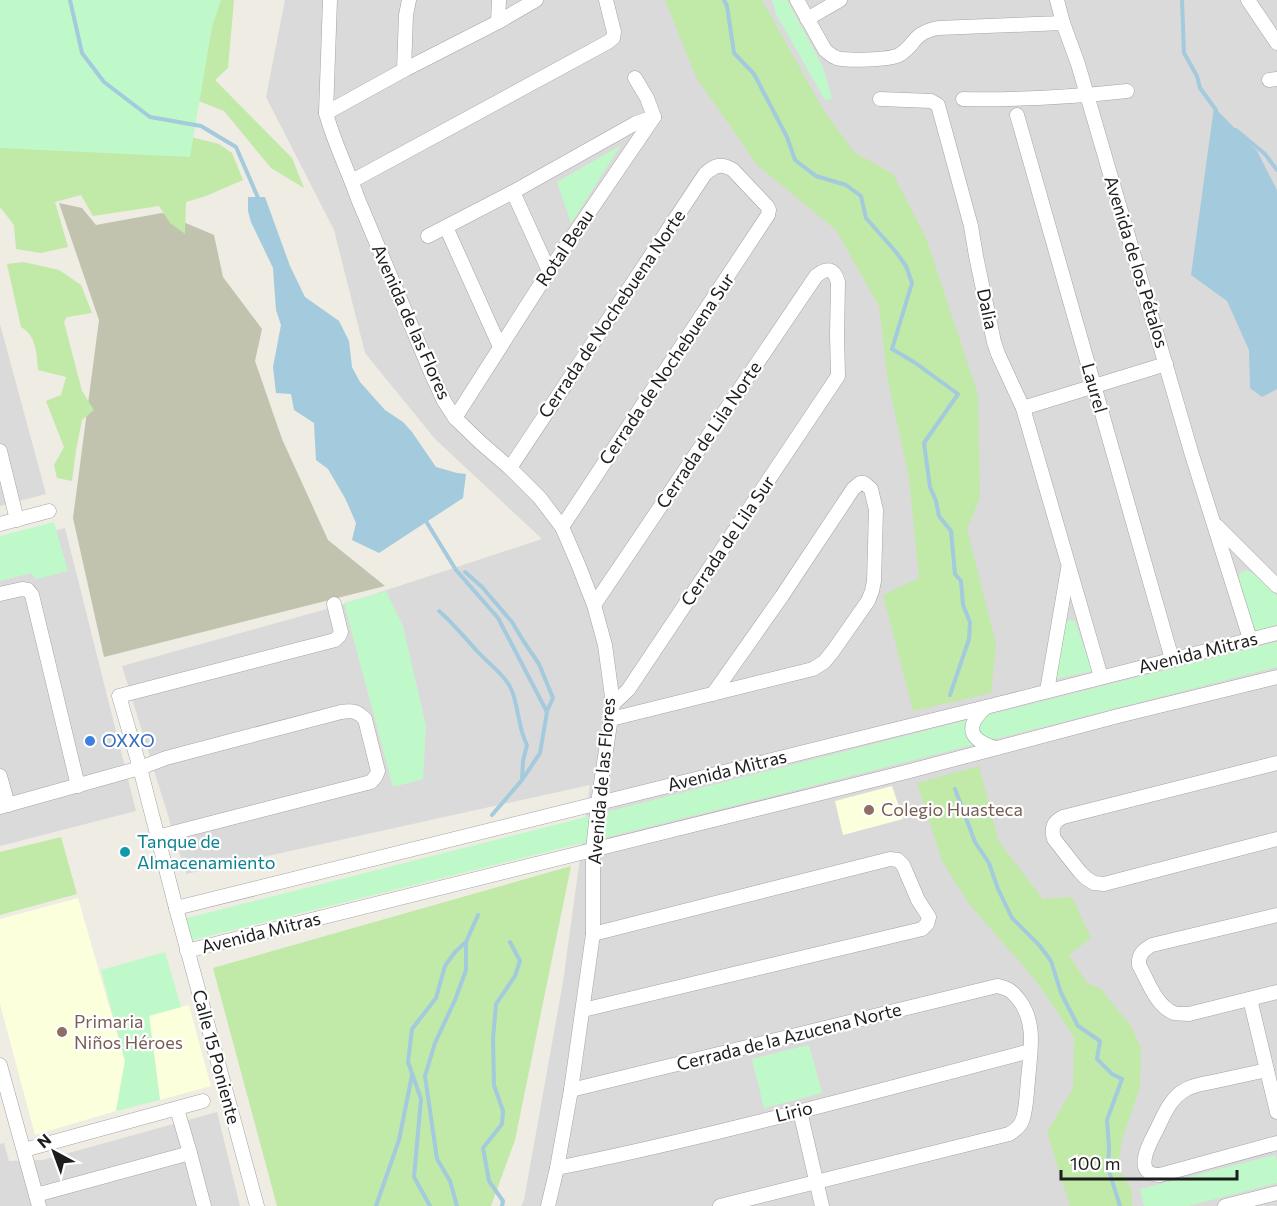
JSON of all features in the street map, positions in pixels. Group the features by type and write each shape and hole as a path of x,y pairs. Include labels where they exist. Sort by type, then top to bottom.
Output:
{"street":[{"name":"Avenida de las Flores","path":"330,0 326,113 330,130 432,375 455,418 540,498 562,527 594,605 605,645 613,704 593,850 593,934 570,1090 548,1206"},
{"path":"404,70 406,15 409,0"},
{"path":"498,22 499,0"},
{"path":"326,113 536,0"},
{"path":"352,181 613,38 614,32 606,0"},
{"path":"797,0 825,50 831,56 845,59 891,58 900,54 920,34 938,28 1063,23"},
{"path":"807,19 840,0"},
{"name":"Avenida de los Pétalos","path":"1057,0 1250,639"},
{"path":"1248,0 1277,43"},
{"path":"428,236 513,192 636,123 654,117 652,108 635,78"},
{"path":"963,99 1012,100 1128,91"},
{"name":"Dalia","path":"880,99 931,100 938,105 971,226 994,342 1023,408 1101,677"},
{"name":"Laurel","path":"1017,116 1172,659"},
{"name":"Rotal Beau","path":"455,418 549,271 654,117"},
{"name":"Cerrada de Nochebuena Norte","path":"510,468 711,168 719,165 733,170 769,210"},
{"path":"513,192 549,271"},
{"name":"Cerrada de Nochebuena Sur","path":"562,527 766,220 769,210"},
{"path":"446,227 500,347"},
{"name":"Cerrada de Lila Norte","path":"594,605 816,276 828,270 832,271 838,282 838,376"},
{"path":"1023,408 1166,364"},
{"name":"Cerrada de Lila Sur","path":"613,704 628,690 838,376"},
{"path":"0,451 17,520"},
{"path":"611,720 714,694 813,669 824,662 868,602 874,581 876,510 871,489 864,483 853,489 714,694"},
{"path":"0,524 49,511"},
{"name":"Avenida de los Pétalos","path":"1214,524 1277,586"},
{"name":"Dalia","path":"1047,691 1069,564"},
{"path":"0,594 22,589 28,590 32,595 78,786"},
{"name":"Calle 15 Poniente","path":"256,1206 119,696 335,640 341,632 333,604"},
{"name":"Avenida Mitras","path":"176,908 1277,633"},
{"name":"Avenida Mitras","path":"187,951 1277,677"},
{"path":"986,707 976,716 972,723 972,730 980,742 997,749"},
{"path":"0,776 4,806 140,768 166,758 341,712 350,710 359,713 365,719 378,771 371,782 157,837"},
{"path":"1277,763 1063,817 1057,820 1052,832 1054,839 1080,872 1094,883 1104,884 1277,839"},
{"path":"583,1010 922,929 927,924 928,917 903,865 898,860 890,859 593,934"},
{"path":"1277,915 1152,945 1145,948 1139,959 1158,1000 1175,1013 1189,1014 1277,992"},
{"name":"Cerrada de la Azucena Norte","path":"570,1090 997,986 1007,987 1023,1005 1030,1026 1030,1051"},
{"path":"1250,999 1277,1112"},
{"path":"720,1206 1009,1134 1017,1129 1022,1121 1030,1051"},
{"name":"Lirio","path":"556,1168 633,1152 800,1111 1030,1051"},
{"path":"0,1065 38,1201 190,1153"},
{"path":"1267,1070 1194,1086 1178,1094 1165,1112 1146,1151 1145,1165 1150,1173 1160,1175 1277,1143"},
{"path":"24,1150 203,1101"},
{"path":"177,1108 204,1206"},
{"path":"800,1111 822,1206"},
{"path":"0,1121 14,1117"},
{"path":"1225,1206 1277,1193"}],"shaded area":[{"path":"285,0 1277,0 1277,1206 521,1206 524,1200 563,982 590,785 186,874 122,666 341,605 542,539 435,439 365,353 334,230 266,97"},
{"path":"59,203 82,208 96,225 162,213 214,235 223,277 262,329 255,361 282,439 328,540 385,586 104,657 73,518 99,320"},
{"path":"0,324 46,494 0,506"},
{"path":"65,528 136,811 0,846 0,545"},
{"name":"Colegio Huasteca","path":"892,786 903,819 843,835 835,801"},
{"name":"Primaria Niños Héroes","path":"78,898 125,1061 116,1111 35,1135 0,1004 0,919"},
{"path":"189,1005 211,1086 160,1100 149,1015"},
{"path":"217,1112 240,1206 0,1206 0,1144 4,1143 9,1161 43,1160"}],"green space":[{"path":"0,0 131,122 219,144 232,153 243,180 186,202 185,234 170,223 159,206 93,216 81,195 55,202 68,247 41,253 16,249 14,225 0,207"},
{"path":"0,0 221,0 212,27 190,157 0,148"},
{"path":"88,0 234,0 228,68 215,80 292,158 304,188 271,168 224,111 105,64"},
{"path":"665,0 762,0 824,111 854,152 893,174 926,238 978,395 980,498 967,529 996,644 991,693 913,711 883,595 919,578 909,478 888,382 879,306 836,230 757,165 696,77"},
{"path":"772,0 787,0 823,67 832,99 825,100 776,14"},
{"path":"621,145 571,223 557,182"},
{"path":"23,262 59,270 81,285 92,313 67,317 64,322 82,391 94,410 82,420 72,481 57,478 54,465 64,447 46,401 61,395 66,377 38,370 33,340 21,327 7,264"},
{"path":"54,522 68,571 36,579 31,573 0,581 0,536"},
{"path":"1246,570 1254,574 1277,596 1277,625 1259,630 1253,629 1238,579 1240,573"},
{"path":"386,591 403,626 426,726 423,779 393,787 344,603"},
{"path":"1069,620 1075,621 1092,671 1056,679 1065,624"},
{"path":"1277,642 1277,667 808,787 185,942 179,920"},
{"path":"979,766 999,842 1043,899 1072,897 1091,938 1069,955 1087,983 1100,988 1131,1026 1141,1048 1140,1087 1122,1140 1118,1167 1132,1190 1132,1206 1070,1206 1047,1132 1073,1088 1074,1037 1036,981 969,904 942,861 917,783"},
{"path":"61,837 77,894 0,915 0,852"},
{"path":"571,866 515,1140 491,1206 277,1206 213,968"},
{"path":"165,952 181,1007 149,1016 160,1100 116,1111 125,1061 101,970"},
{"path":"809,1045 822,1093 764,1108 752,1059"},
{"path":"1275,1155 1277,1183 1188,1206 1144,1206 1140,1189"}],"water":[{"path":"1214,107 1257,151 1277,190 1277,389 1262,397 1250,388 1249,350 1227,301 1191,275"},
{"path":"248,197 265,197 290,266 305,297 339,321 349,341 352,367 360,382 385,410 403,422 412,432 436,467 466,474 463,498 379,553 352,540 356,523 345,498 328,469 316,460 314,423 294,410 291,394 276,393 273,367 281,325 276,310 273,268 251,222"}],"waterway":[{"path":"70,0 82,53 104,82 150,117 201,126 236,147 259,200"},
{"path":"724,0 727,6 734,53 754,74 787,137 795,160 816,176 846,185 861,196 866,218 906,266 912,283 892,349 958,394 924,443 930,487 939,516 951,531 955,574 961,581 963,605 970,622 969,639 950,695"},
{"path":"1182,0 1184,53 1197,76 1200,88 1216,110"},
{"path":"1236,130 1265,154 1277,170"},
{"path":"424,518 456,570 498,618 547,712 540,753 522,780 492,815"},
{"path":"465,572 482,587 512,622 539,664 553,698 547,711"},
{"path":"439,611 510,686 527,745 522,779"},
{"path":"955,789 975,842 989,863 1012,918 1040,946 1051,961 1061,993 1078,1026 1100,1041 1097,1059 1112,1074 1122,1079 1107,1120 1108,1168 1120,1206"},
{"path":"430,1206 414,1177 421,1099 408,1062 412,1029 436,998 445,966 466,942 478,915"},
{"path":"502,1206 503,1201 489,1181 483,1148 502,1124 503,1111 494,1085 493,1039 496,1004 515,976 520,961 510,942"},
{"path":"457,1206 450,1181 437,1159 425,1076 435,1043 466,970 466,943"},
{"path":"376,1206 399,1140 412,1075"}],"place":[{"name":"OXXO","path":"90,741"},
{"name":"Colegio Huasteca","path":"869,810"},
{"name":"Tanque de Almacenamiento","path":"125,852"},
{"name":"Primaria Niños Héroes","path":"62,1032"}]}
